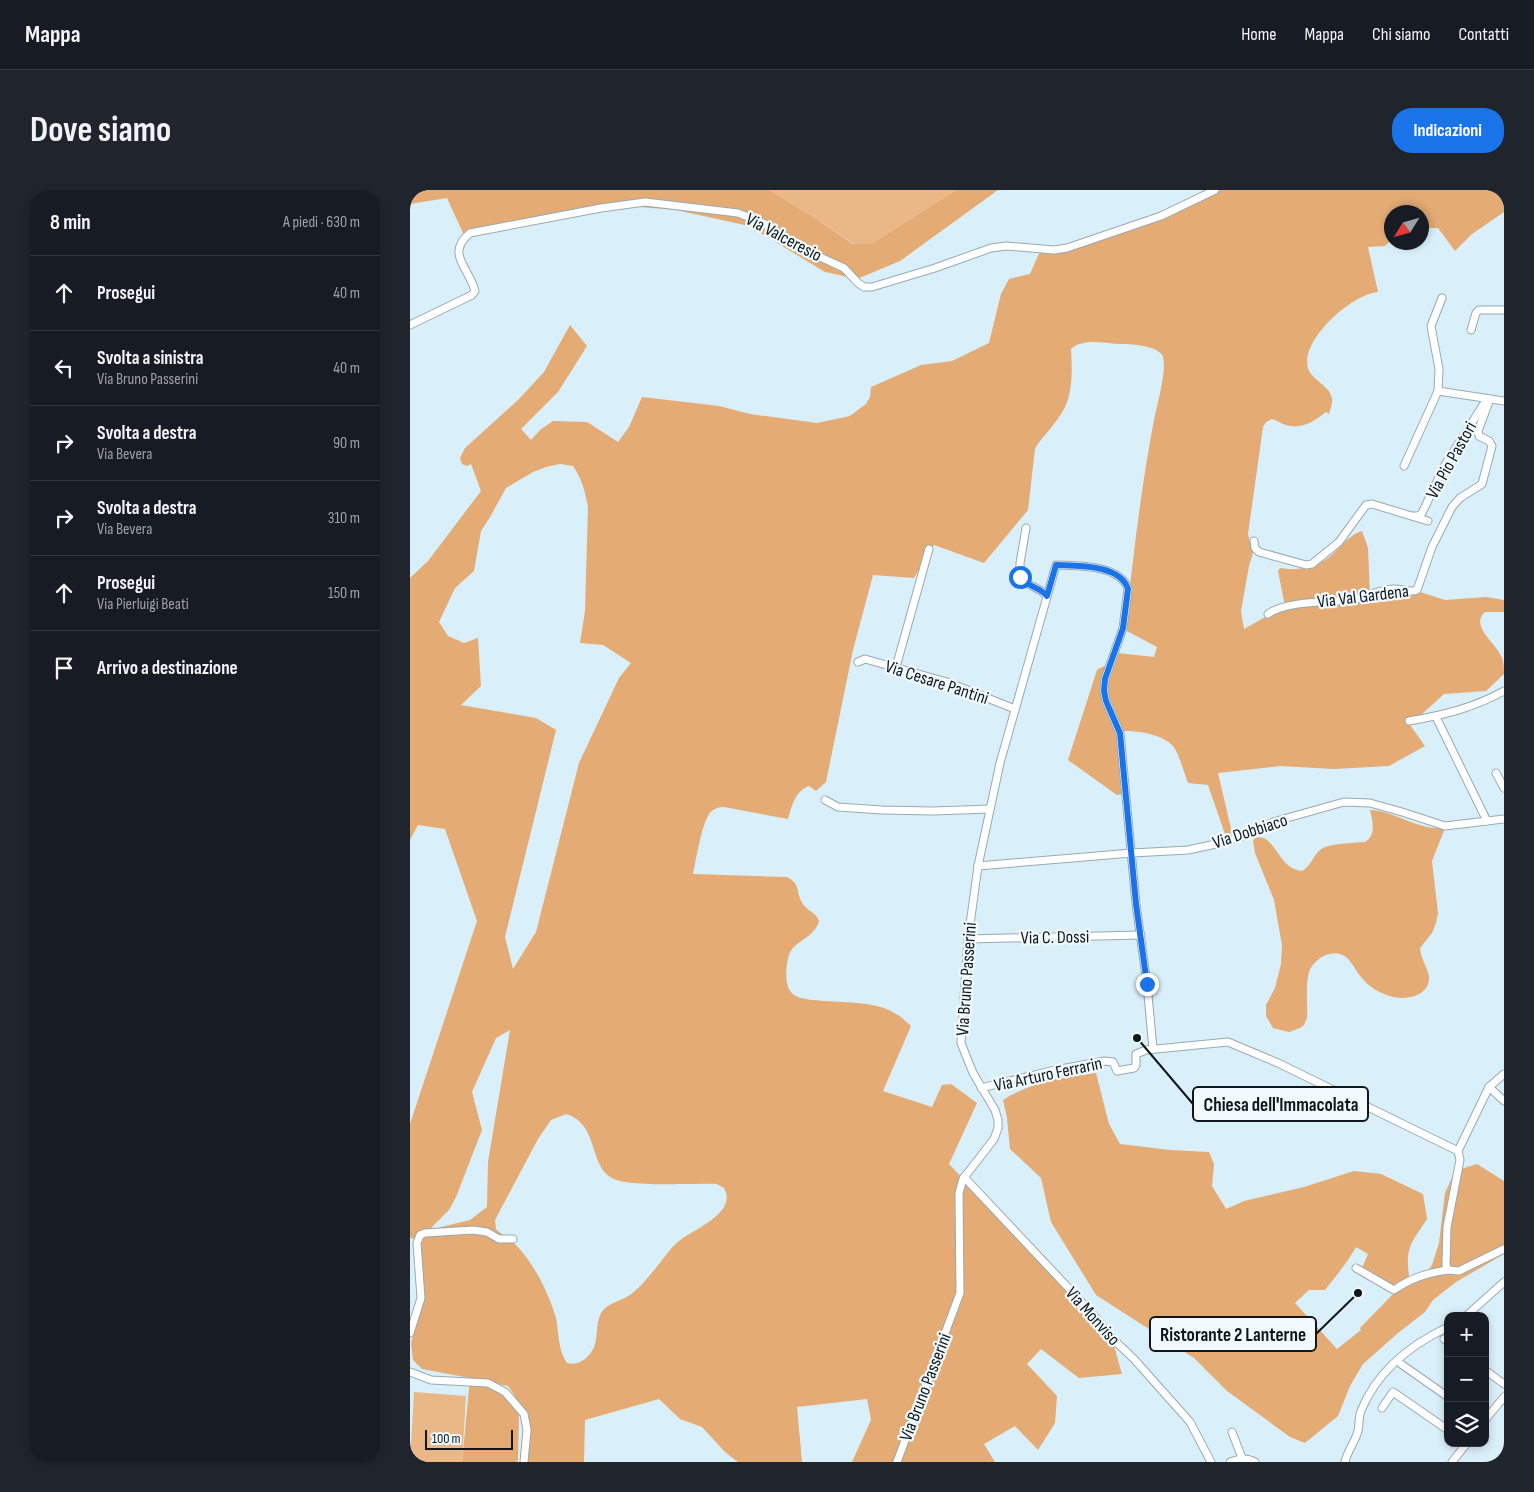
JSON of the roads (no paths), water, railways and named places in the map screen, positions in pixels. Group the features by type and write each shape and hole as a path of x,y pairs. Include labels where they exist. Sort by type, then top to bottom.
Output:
{"street":[{"name":"Via Valceresio","path":"410,325 472,295 475,291 458,255 458,247 462,240 470,233 601,208 645,202 738,213 763,223 805,250 844,268 864,287 872,287 935,268 991,248 1006,246 1054,250 1066,248 1162,216 1215,190"},
{"path":"1404,466 1438,391 1439,369 1431,326 1442,298"},
{"path":"1472,330 1476,313 1480,310 1504,310"},
{"path":"1438,391 1504,401"},
{"name":"Via Pio Pastori","path":"1413,516 1418,516 1422,513 1445,465 1488,399"},
{"name":"Via Val Gardena","path":"1268,614 1274,610 1306,603 1350,600 1394,589 1413,592 1417,590 1432,548 1452,507 1460,498 1482,484 1492,446 1489,441 1479,436 1478,431 1488,399"},
{"name":"Via Pio Pastori","path":"1254,541 1255,548 1259,552 1306,565 1312,564 1339,542 1366,505 1372,504 1428,521"},
{"path":"1026,528 1020,563 1020,577 1026,584 1042,590 1047,596"},
{"path":"896,667 929,549"},
{"name":"Via Bruno Passerini","path":"897,1462 960,1293 959,1193 964,1177 989,1147 998,1128 995,1110 967,1061 961,1043 968,939 978,866 1000,763 1056,565 1111,571 1127,584 1123,628 1105,679 1104,691 1106,701 1120,733 1132,853"},
{"name":"Via Cesare Pantini","path":"858,662 865,659 947,682 1015,709"},
{"path":"1409,721 1436,717 1472,707 1504,690"},
{"path":"1436,717 1487,821"},
{"path":"1496,774 1504,788"},
{"path":"825,800 838,807 882,810 990,809"},
{"name":"Via Dobbiaco","path":"978,866 1188,850 1225,842 1246,835 1273,822 1344,802 1370,803 1445,826 1504,819"},
{"path":"1132,853 1147,977 1153,1049"},
{"name":"Via C. Dossi","path":"968,939 1141,936"},
{"name":"Via Arturo Ferrarin","path":"981,1088 1055,1070 1105,1061 1113,1062 1117,1071 1134,1068 1136,1065 1136,1054 1146,1050 1218,1041 1228,1042 1278,1063 1458,1151"},
{"path":"1448,1270 1446,1265 1448,1226 1460,1160 1458,1151 1489,1087 1504,1074"},
{"path":"1489,1087 1504,1101"},
{"name":"Via Monviso","path":"964,1177 1092,1313 1114,1340 1134,1359 1190,1422 1211,1462"},
{"path":"410,1333 421,1298 416,1243 420,1235 425,1233 473,1230 486,1232 499,1238 513,1239"},
{"path":"410,1238 416,1243"},
{"path":"1356,1268 1394,1290 1410,1279 1431,1272 1459,1271 1504,1249"},
{"path":"1470,1312 1504,1282"},
{"path":"1345,1462 1358,1432 1360,1413 1377,1381 1389,1366 1404,1353 1444,1329"},
{"path":"1401,1364 1444,1394"},
{"path":"410,1372 431,1380 488,1383 505,1392 524,1414 527,1430 524,1462"},
{"path":"1489,1373 1504,1384"},
{"path":"1382,1408 1393,1392 1444,1427"},
{"path":"1489,1415 1504,1397"},
{"path":"1232,1432 1242,1458"},
{"path":"1452,1462 1464,1447"},
{"path":"1230,1462 1242,1458 1254,1462"}],"place":[{"name":"Chiesa dell'Immacolata","path":"1137,1038"},
{"name":"Ristorante 2 Lanterne","path":"1358,1293"}]}
